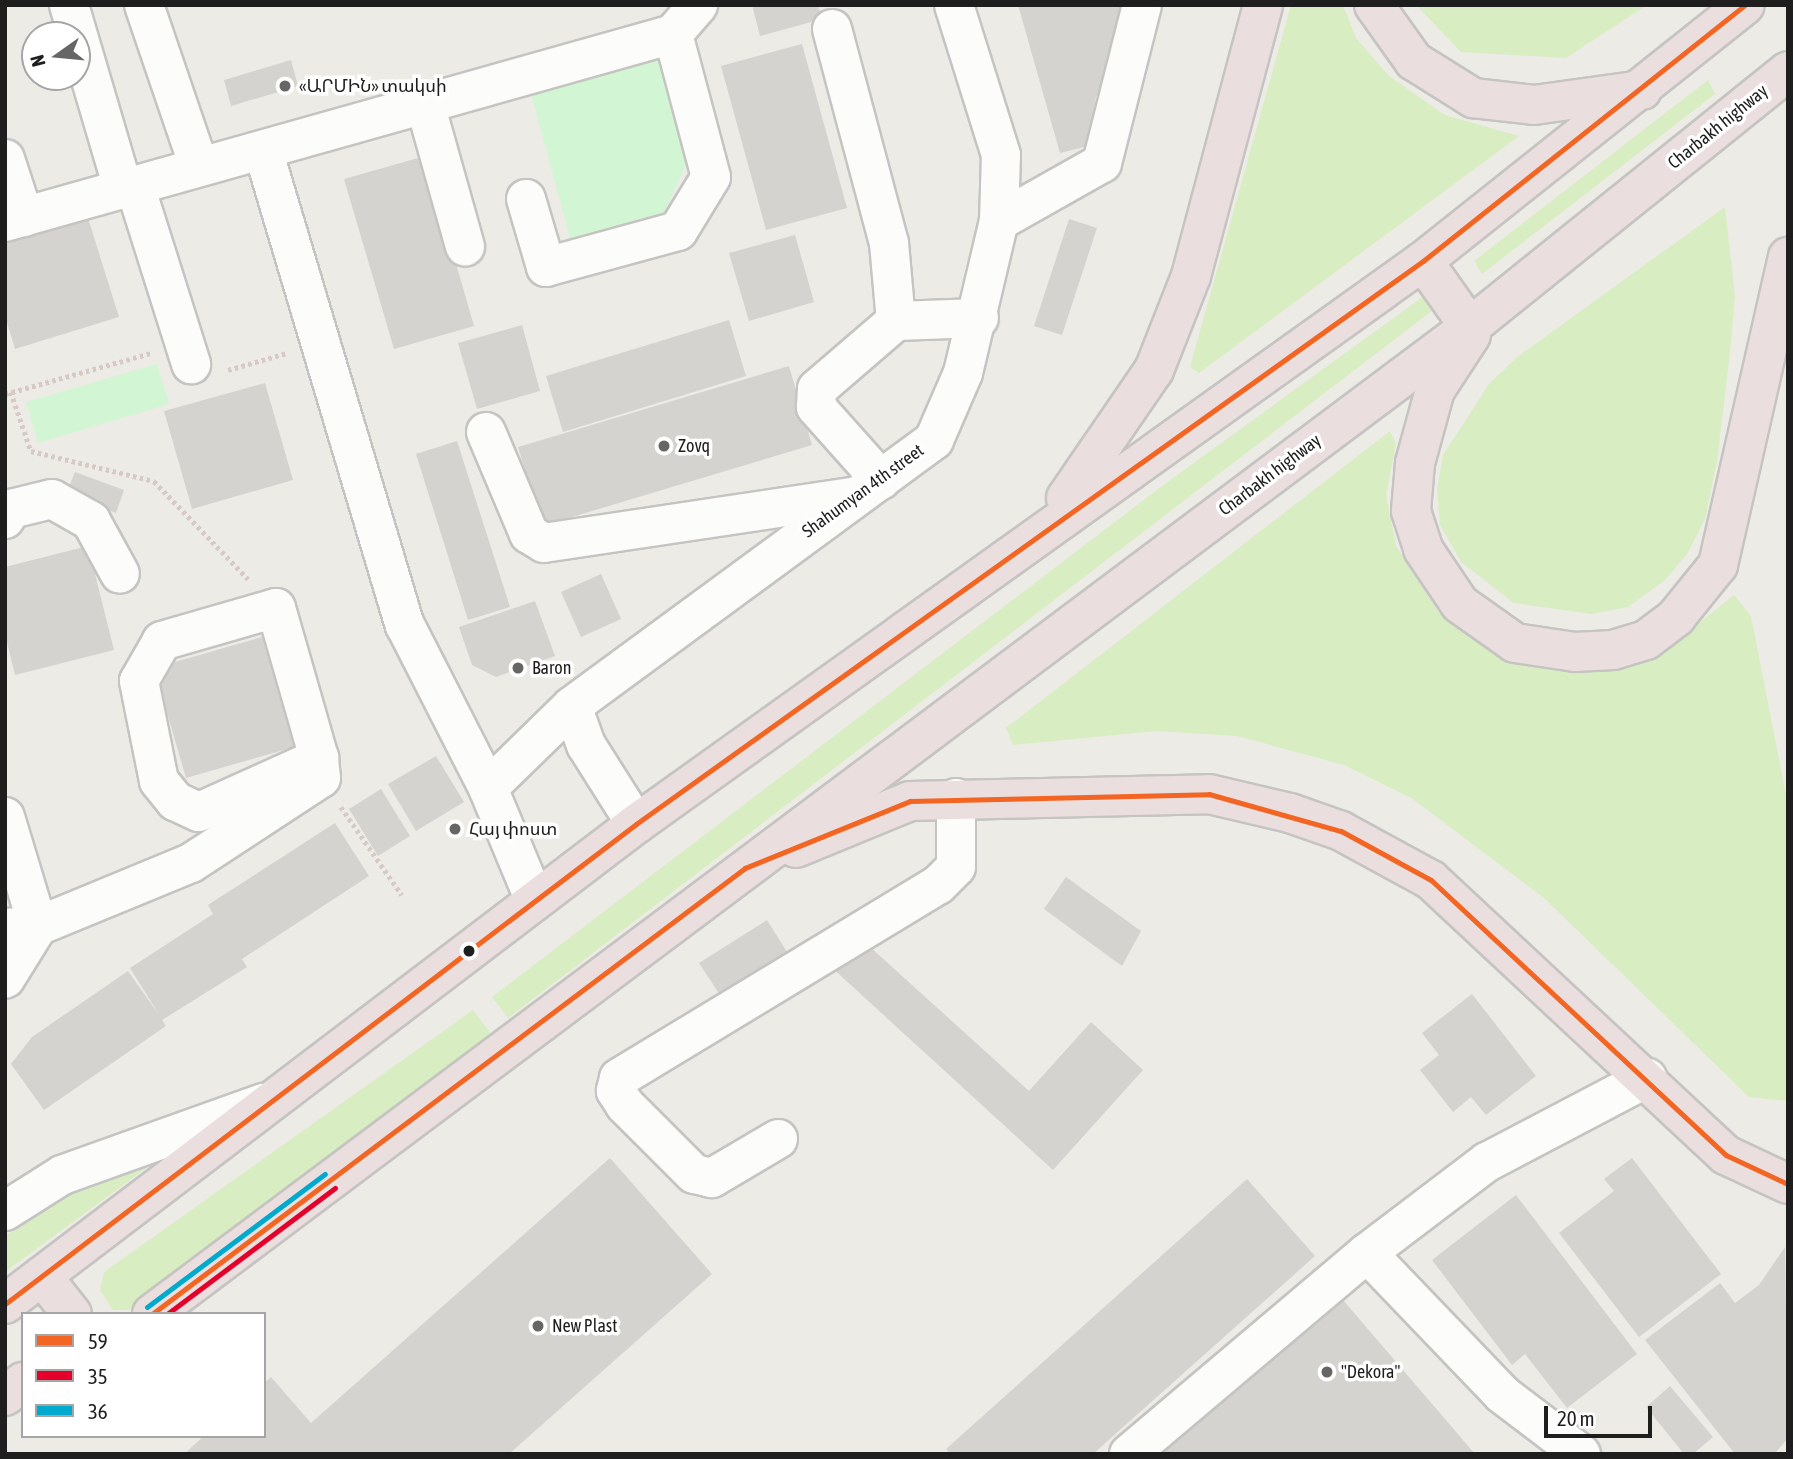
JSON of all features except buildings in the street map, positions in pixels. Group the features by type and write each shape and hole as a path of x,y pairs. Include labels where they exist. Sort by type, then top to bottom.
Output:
{"highway":[{"path":"1044,527 1154,370 1191,276 1263,5"},
{"path":"1374,5 1414,61 1473,98 1534,105 1644,90"},
{"path":"5,1304 636,824 1044,527 1423,261 1644,90 1745,5"},
{"name":"Charbakh highway","path":"745,868 1475,322 1788,71"},
{"path":"1423,261 1475,322 1435,390 1415,463 1411,511 1423,549 1460,604 1515,643 1576,652 1612,650 1646,640 1676,617 1718,565 1788,257"},
{"path":"155,1312 745,868 910,801 1209,794 1341,831 1449,895 1647,1078 1726,1156 1788,1184"},
{"path":"42,1276 70,1312"},
{"path":"5,1396 21,1384"},
{"path":"5,1424 21,1412"}],"street":[{"path":"69,5 191,364"},
{"path":"144,5 199,167"},
{"path":"5,159 14,220 673,34 698,5"},
{"name":"Shahumyan 4th street","path":"488,788 572,706 934,440 979,318 999,220 1001,155 954,5"},
{"path":"999,220 1102,163 1142,5"},
{"path":"832,29 889,243 896,321"},
{"path":"526,199 546,267 678,231 711,177 673,34"},
{"path":"425,104 465,246"},
{"path":"263,150 405,625 488,788 535,901"},
{"path":"486,432 529,534 544,543 869,488 816,407 817,389 896,321 979,318"},
{"path":"5,519 11,509 52,499 91,521 120,574"},
{"path":"21,927 191,863 321,778 319,758 276,608 162,641 139,681 159,781 175,801 199,811 319,758"},
{"path":"572,706 586,745 636,824"},
{"path":"778,1139 712,1178 694,1174 625,1105 616,1091 619,1078 938,886 956,867 956,798"},
{"path":"5,817 21,927 5,979"},
{"path":"1129,1454 1367,1253 1487,1162 1647,1078"},
{"path":"5,1212 62,1175 277,1098"},
{"path":"1367,1253 1502,1394 1581,1454"}],"path":[{"path":"276,608 154,481 31,450 8,393 165,349 211,374 281,355"},
{"path":"337,802 402,895"}],"green space":[{"path":"1291,5 1343,5 1356,38 1389,76 1445,115 1519,136 1199,373 1190,367"},
{"path":"1416,5 1647,5 1566,58 1461,52"},
{"path":"660,55 689,158 662,217 571,242 530,90"},
{"path":"1708,80 1715,94 1482,274 1474,261"},
{"path":"1725,207 1735,297 1729,361 1717,461 1705,519 1687,554 1665,580 1628,607 1591,614 1514,603 1461,562 1440,525 1437,489 1443,455 1489,384 1517,357"},
{"path":"1424,296 1433,310 508,1018 492,997 1166,483"},
{"path":"157,364 169,404 38,443 26,402"},
{"path":"1390,431 1396,444 1386,495 1396,546 1439,613 1479,643 1507,656 1676,641 1734,595 1751,616 1788,805 1788,1101 1749,1097 1544,898 1413,799 1344,765 1237,736 1156,731 1013,745 1006,728"},
{"path":"473,1010 491,1034 129,1310 113,1310 100,1290 104,1272"},
{"path":"130,1159 153,1163 5,1272 5,1237 60,1196"}],"transit line":[{"name":"59","path":"5,1304 636,824 1423,261 1745,5"},
{"name":"59","path":"155,1312 745,868 910,801 1209,794 1341,831 1431,880 1726,1155 1788,1184"},
{"name":"36","path":"147,1307 325,1174"},
{"name":"35","path":"170,1312 335,1188"}],"place":[{"name":"«ԱՐՄԻՆ» տակսի","path":"285,86"},
{"name":"Zovq","path":"664,446"},
{"name":"Baron","path":"518,668"},
{"name":"Հայ փոստ","path":"455,829"},
{"name":"New Plast","path":"538,1326"},
{"name":"\"Dekora\"","path":"1327,1372"}]}
